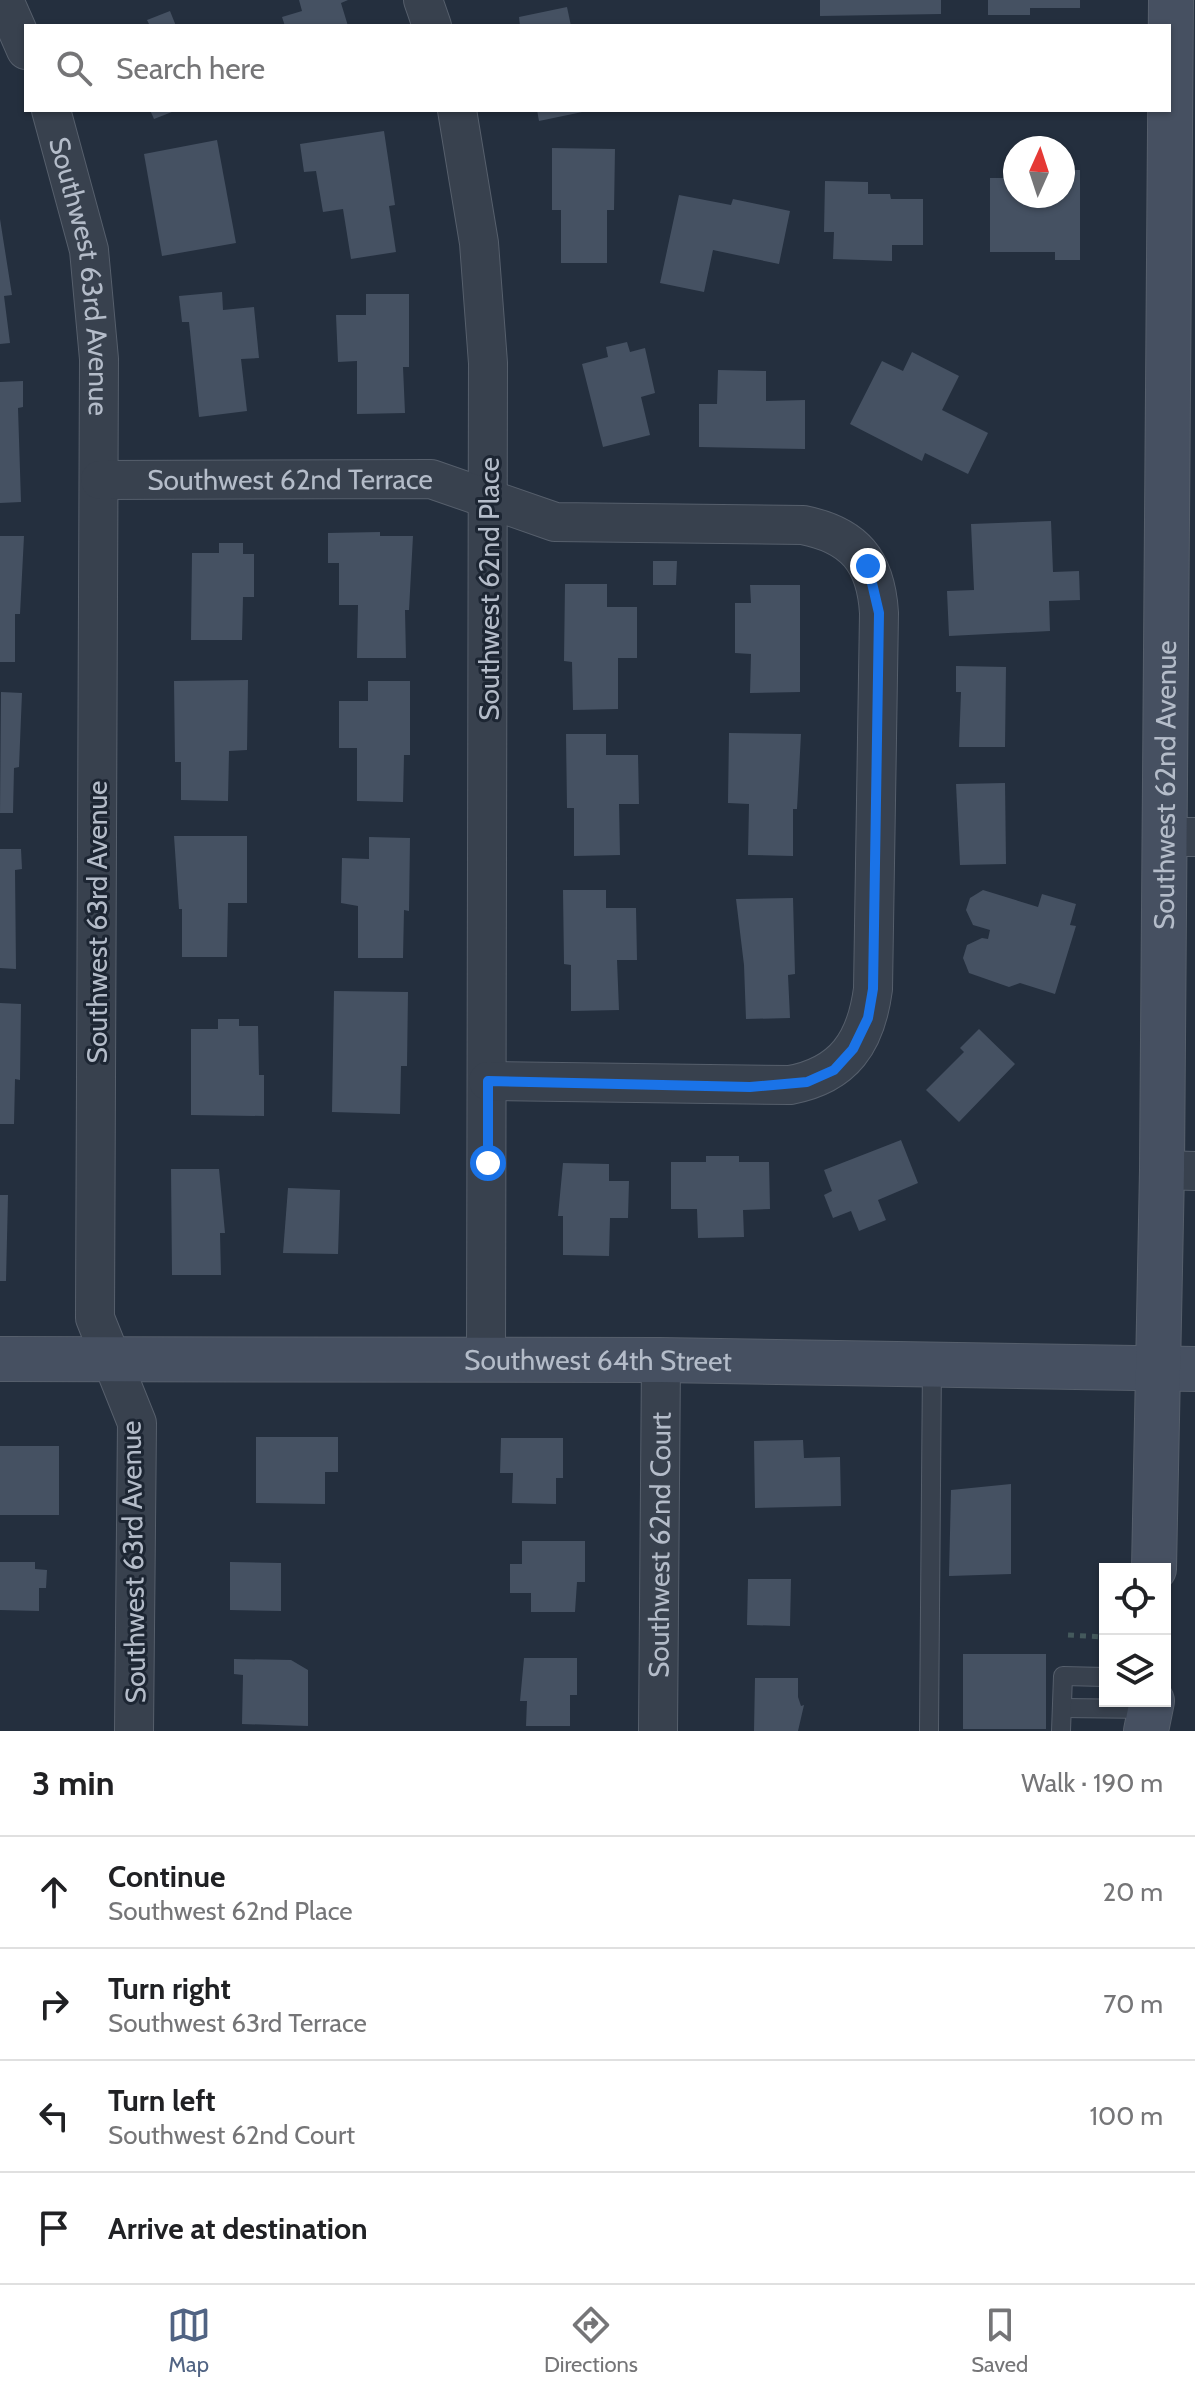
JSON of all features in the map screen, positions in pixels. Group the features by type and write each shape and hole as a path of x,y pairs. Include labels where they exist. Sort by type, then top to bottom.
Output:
{"street":[{"path":"4,0 24,45"},
{"path":"423,0 431,24"},
{"name":"Southwest 62nd Avenue","path":"1155,1563 1177,1368 1181,503 1176,114 1171,0"},
{"name":"Southwest 63rd Avenue","path":"52,112 74,184 94,283 100,373 95,1318 137,1423 134,1731"},
{"name":"Southwest 62nd Place","path":"457,112 481,267 488,363 486,1359"},
{"name":"Southwest 62nd Terrace","path":"100,480 431,479 555,522 795,524 833,532 852,544 868,566 879,613 873,989 862,1034 842,1062 815,1079 769,1087 488,1081"},
{"name":"Southwest 64th Street","path":"0,1359 661,1360 1177,1368"},
{"name":"Southwest 62nd Court","path":"658,1731 661,1360"}],"lane":[{"path":"929,1731 932,1363"},
{"path":"1061,1731 1063,1676 1099,1677"},
{"path":"1062,1708 1152,1718"}],"path":[{"path":"1068,1635 1099,1637"}],"building":[{"path":"299,0 348,0 341,3 347,24 284,24 282,17 302,11"},
{"path":"820,0 941,0 941,14 820,16"},
{"path":"988,0 1080,0 1080,8 1030,8 1030,15 988,15"},
{"path":"567,7 571,24 520,24 519,17"},
{"path":"170,11 175,24 149,24 147,20"},
{"path":"151,112 172,112 154,119"},
{"path":"537,112 582,112 539,121"},
{"path":"384,131 395,205 389,206 396,252 351,259 343,209 323,212 316,171 304,172 300,144"},
{"path":"217,140 236,243 162,256 144,154"},
{"path":"552,148 615,149 614,210 607,210 607,263 561,263 561,210 552,210"},
{"path":"1075,170 1080,170 1080,260 1055,260 1055,252 990,252 990,178 1003,178 1003,208 1075,208"},
{"path":"825,181 868,182 868,194 890,194 891,199 923,199 923,245 892,245 892,261 833,259 834,232 824,232"},
{"path":"679,195 731,205 733,199 790,211 779,264 713,250 704,292 660,283"},
{"path":"0,219 12,295 4,296 10,343 0,344"},
{"path":"222,292 223,310 254,307 259,358 241,359 247,411 199,417 189,322 182,322 179,296"},
{"path":"366,294 409,294 409,367 403,367 405,413 357,414 357,361 338,362 336,315 366,315"},
{"path":"627,342 630,352 645,348 655,393 641,397 650,435 603,447 582,364 608,357 606,347"},
{"path":"912,352 959,376 942,410 988,433 968,474 925,453 922,461 850,424 882,361 903,371"},
{"path":"718,370 766,371 766,401 805,400 805,449 699,447 699,404 717,404"},
{"path":"23,381 23,407 18,408 21,502 0,503 0,382"},
{"path":"1051,521 1053,572 1079,571 1080,600 1049,601 1050,631 949,636 947,591 974,590 971,524"},
{"path":"380,532 380,536 413,536 409,610 405,610 406,658 357,658 358,605 339,605 339,563 328,563 328,533"},
{"path":"0,536 24,536 20,614 15,614 15,662 0,662"},
{"path":"219,543 243,543 243,554 254,554 254,597 243,597 242,640 191,640 192,553 219,553"},
{"path":"653,561 677,561 676,585 653,585"},
{"path":"565,584 607,584 607,607 637,607 637,658 618,658 618,709 573,710 572,662 564,661"},
{"path":"750,585 800,585 800,692 750,693 751,654 735,653 735,603 751,603"},
{"path":"956,666 1006,667 1005,747 959,747 961,692 956,692"},
{"path":"248,680 247,750 229,751 228,801 181,800 181,762 175,762 174,681"},
{"path":"368,681 410,681 410,755 404,755 403,802 357,801 357,748 339,748 339,701 368,701"},
{"path":"1,692 22,693 19,767 14,768 13,813 0,813"},
{"path":"729,733 801,734 797,809 793,809 793,856 748,855 749,804 728,803"},
{"path":"566,734 606,734 606,755 638,755 639,804 619,804 620,855 574,856 574,808 567,808"},
{"path":"1005,783 1006,864 960,865 956,784"},
{"path":"174,836 247,836 247,903 228,903 227,957 182,957 182,909 179,909"},
{"path":"369,837 410,838 409,911 404,910 403,958 358,958 358,906 341,903 342,858 369,859"},
{"path":"0,849 21,849 22,869 15,870 16,969 0,968"},
{"path":"563,890 606,890 606,908 636,908 637,960 617,960 619,1010 571,1011 571,965 564,964"},
{"path":"983,890 1038,907 1042,894 1076,904 1070,925 1076,926 1055,994 1020,983 1009,987 969,973 963,958 967,945 982,938 988,939 990,930 973,925 966,910 970,898"},
{"path":"793,898 795,974 788,975 790,1018 746,1019 744,965 736,899"},
{"path":"334,991 408,992 407,1066 401,1066 400,1114 332,1112"},
{"path":"0,1003 21,1004 20,1080 15,1079 14,1124 0,1124"},
{"path":"218,1019 239,1019 239,1026 258,1026 259,1075 264,1075 264,1116 191,1115 191,1029 218,1029"},
{"path":"979,1029 1015,1064 959,1122 926,1090 964,1052 960,1048"},
{"path":"901,1140 918,1183 878,1200 886,1220 859,1231 851,1211 833,1218 824,1195 832,1191 824,1170"},
{"path":"706,1156 739,1156 739,1162 769,1162 770,1209 743,1210 744,1237 698,1238 697,1209 671,1209 671,1162 706,1162"},
{"path":"563,1163 609,1164 609,1181 629,1181 628,1218 610,1218 609,1256 563,1255 563,1216 558,1216"},
{"path":"171,1169 219,1169 225,1233 220,1233 221,1275 172,1275"},
{"path":"288,1188 340,1190 338,1254 283,1253"},
{"path":"0,1195 8,1195 6,1281 0,1281"},
{"path":"256,1437 338,1437 338,1472 325,1472 325,1504 256,1503"},
{"path":"501,1438 563,1438 563,1478 556,1478 556,1504 512,1503 513,1473 500,1473"},
{"path":"803,1440 804,1458 840,1457 841,1506 755,1508 754,1441"},
{"path":"0,1446 59,1446 59,1515 0,1515"},
{"path":"1011,1484 1011,1574 949,1576 951,1490"},
{"path":"522,1541 585,1541 585,1582 577,1582 575,1612 531,1612 531,1593 510,1593 510,1564 522,1564"},
{"path":"0,1562 35,1562 35,1569 47,1570 46,1588 39,1588 39,1611 0,1610"},
{"path":"230,1562 281,1563 281,1611 230,1610"},
{"path":"748,1579 791,1579 790,1626 747,1625"},
{"path":"963,1654 1046,1654 1046,1729 963,1729"},
{"path":"524,1658 577,1658 577,1695 570,1695 570,1726 526,1726 527,1701 520,1701"},
{"path":"234,1659 291,1660 308,1670 308,1726 242,1724 243,1675 234,1674"},
{"path":"755,1678 798,1678 798,1697 801,1706 804,1705 798,1731 754,1731"}],"route":[{"path":"488,1163 488,1081 769,1087 807,1082 823,1076 834,1070 853,1049 868,1018 873,989 879,613 875,582 868,566"}]}
